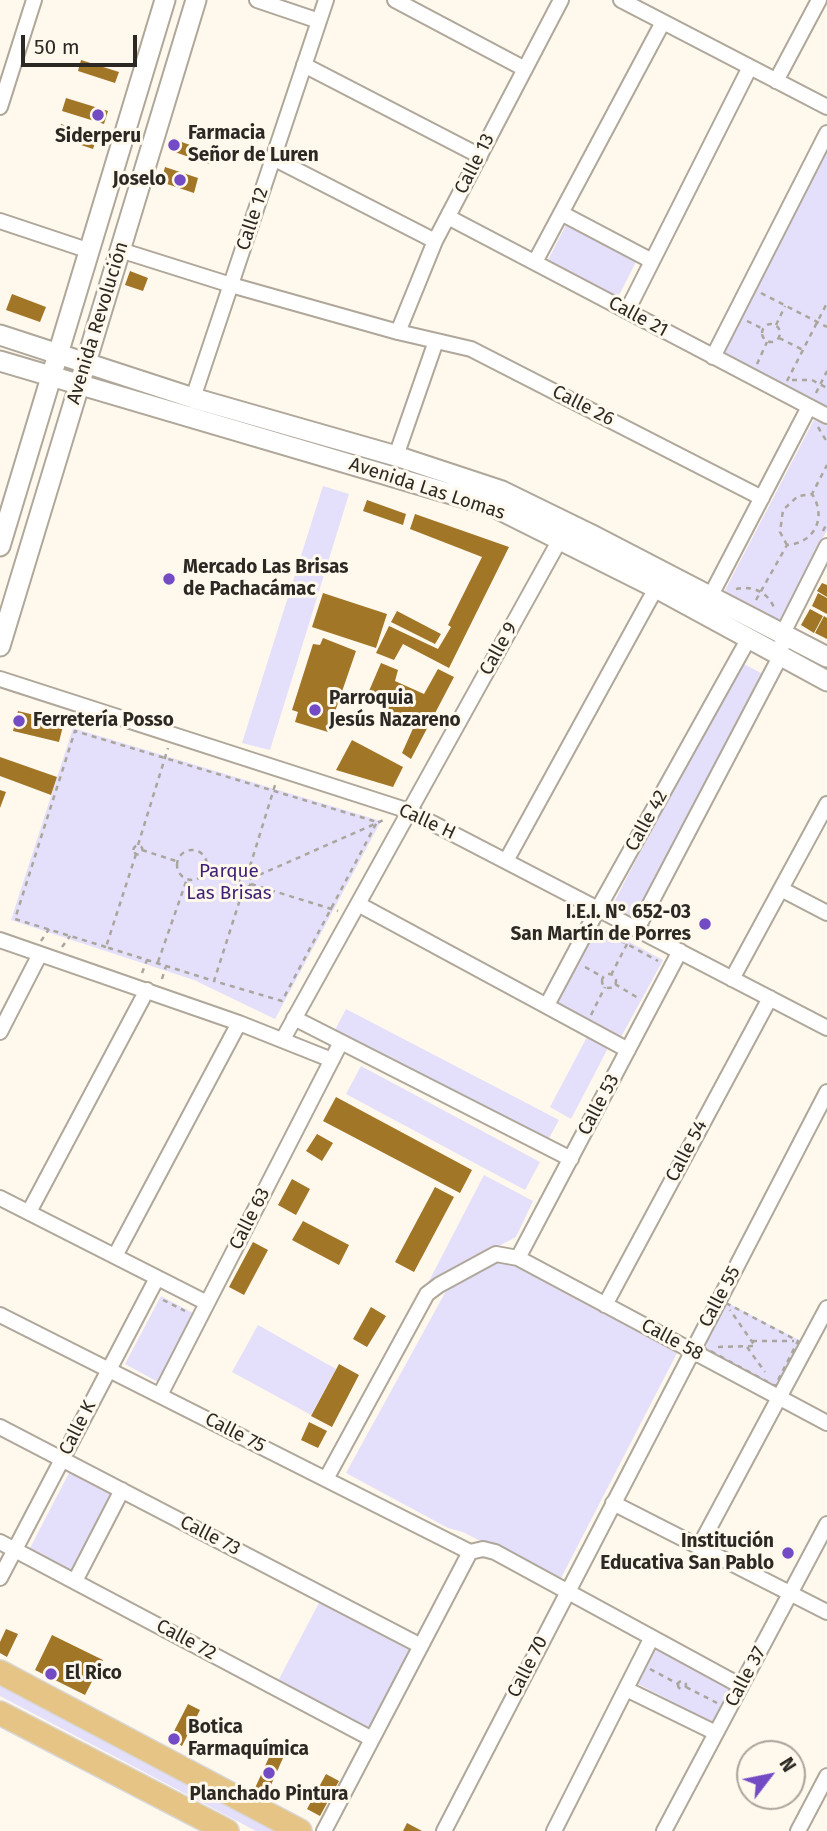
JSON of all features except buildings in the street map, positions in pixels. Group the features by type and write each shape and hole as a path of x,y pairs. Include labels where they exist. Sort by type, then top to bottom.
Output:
{"main road":[{"path":"0,1672 300,1831"},
{"path":"0,1713 227,1831"}],"street":[{"path":"0,107 34,0"},
{"name":"Avenida Revolución","path":"0,546 165,0"},
{"name":"Avenida Revolución","path":"0,646 196,0"},
{"path":"257,0 319,21"},
{"name":"Calle 12","path":"193,398 326,0"},
{"path":"395,0 525,69"},
{"name":"Calle 13","path":"398,332 435,241 561,0"},
{"path":"621,0 827,107"},
{"path":"776,81 819,0"},
{"path":"535,262 663,22"},
{"path":"304,65 480,156"},
{"path":"627,311 750,67"},
{"path":"713,357 827,133"},
{"path":"273,158 435,241"},
{"path":"561,213 652,261"},
{"name":"Calle 21","path":"448,217 809,407 822,418"},
{"path":"0,221 90,251"},
{"name":"Calle 26","path":"120,250 231,285 398,332 471,349 768,501"},
{"name":"Avenida Las Lomas","path":"0,335 193,398 396,456 502,491 656,588 827,681"},
{"path":"396,456 436,341"},
{"name":"Avenida Las Lomas","path":"0,361 492,506 565,531 710,597 827,657"},
{"path":"710,597 768,501 809,407"},
{"name":"Calle 9","path":"283,1039 565,531"},
{"path":"637,929 781,655 783,633 822,544"},
{"path":"506,861 656,588"},
{"name":"Calle 42","path":"547,1005 749,638"},
{"name":"Calle H","path":"0,679 409,811 827,1028"},
{"path":"732,979 827,804"},
{"path":"781,889 827,913"},
{"path":"355,910 547,1005 628,1049"},
{"path":"0,940 148,990 283,1039 332,1060"},
{"name":"Calle 53","path":"518,1258 680,951"},
{"path":"0,1032 40,954"},
{"path":"29,1212 148,990"},
{"name":"Calle 54","path":"605,1305 770,998"},
{"path":"294,1018 570,1158"},
{"path":"115,1256 239,1023"},
{"name":"Calle 63","path":"160,1395 341,1042"},
{"name":"Calle 55","path":"613,1503 723,1301 827,1092"},
{"path":"0,1198 207,1303"},
{"path":"326,1479 427,1294 439,1284 496,1254 518,1258"},
{"name":"Calle 58","path":"518,1258 605,1305 779,1391 827,1423"},
{"name":"Calle K","path":"0,1578 157,1278"},
{"path":"699,1547 802,1343 827,1308"},
{"name":"Calle 75","path":"0,1315 470,1552 483,1549 495,1552 741,1686"},
{"name":"Calle 73","path":"0,1427 421,1646"},
{"path":"75,1581 122,1490"},
{"path":"613,1503 827,1612"},
{"name":"Calle 70","path":"444,1831 613,1503"},
{"name":"Calle 37","path":"664,1831 827,1524"},
{"name":"Calle 72","path":"0,1542 372,1739"},
{"path":"324,1831 470,1552"},
{"path":"554,1831 651,1639"},
{"path":"626,1689 716,1733"},
{"path":"798,1831 827,1776"}],"path":[{"path":"749,287 827,327"},
{"path":"786,383 827,303"},
{"path":"776,325 786,305"},
{"path":"743,319 763,329"},
{"path":"776,325 767,325 763,329 762,337 767,342 779,338"},
{"path":"776,325 779,338"},
{"path":"779,338 803,350"},
{"path":"755,366 767,342"},
{"path":"809,407 827,371"},
{"path":"786,383 803,379 827,388"},
{"path":"786,383 795,387"},
{"path":"811,432 822,418"},
{"path":"812,494 827,465"},
{"path":"787,545 780,532 783,510 798,496 812,494"},
{"path":"748,616 787,545 802,542 817,527 819,510 812,494"},
{"path":"768,501 783,510"},
{"path":"822,544 823,530 827,523"},
{"path":"817,527 823,530"},
{"path":"75,731 377,822 282,1001 15,919 75,731"},
{"path":"106,947 136,854 134,848 138,845 172,734"},
{"path":"249,880 279,769"},
{"path":"214,981 243,887 249,880 377,822 409,811"},
{"path":"138,845 142,850 177,862"},
{"path":"136,854 140,854 142,850"},
{"path":"197,851 206,862 206,870 199,878 187,879 178,872 177,862 183,853 197,851"},
{"path":"206,870 239,880 243,887"},
{"path":"239,880 243,876 332,909 355,910"},
{"path":"158,963 187,879"},
{"path":"600,929 658,961 653,970"},
{"path":"581,965 603,977 611,975 628,944"},
{"path":"605,987 612,988 615,984 615,978 611,975"},
{"path":"603,977 605,987"},
{"path":"615,984 638,998 643,989"},
{"path":"589,1019 605,987"},
{"path":"163,1300 190,1314"},
{"path":"696,1349 755,1346 723,1301"},
{"path":"723,1301 802,1343"},
{"path":"696,1349 723,1301"},
{"path":"752,1341 802,1343"},
{"path":"779,1391 802,1343"},
{"path":"747,1347 779,1391"},
{"path":"696,1349 779,1391"},
{"path":"645,1667 679,1683 685,1682 679,1696"},
{"path":"685,1674 678,1688 684,1688 720,1705"}],"green space":[{"path":"827,151 827,407 723,352"},
{"path":"567,223 637,260 617,299 547,262"},
{"path":"816,416 827,422 827,530 778,623 723,594"},
{"path":"323,486 349,494 270,750 242,743"},
{"path":"740,662 765,675 637,919 612,906"},
{"name":"Parque Las Brisas","path":"73,728 381,821 275,1019 194,980 11,920"},
{"path":"598,925 663,960 620,1039 555,1004"},
{"path":"346,1009 559,1120 548,1140 335,1030"},
{"path":"587,1037 608,1048 571,1119 550,1107"},
{"path":"361,1066 540,1162 525,1190 346,1094"},
{"path":"484,1175 533,1201 516,1237 428,1283"},
{"path":"500,1261 509,1263 677,1353 559,1582 463,1532 448,1528 346,1473 446,1291"},
{"path":"161,1296 193,1313 158,1382 125,1364"},
{"path":"724,1301 801,1341 777,1389 700,1348"},
{"path":"258,1325 336,1369 311,1415 232,1372"},
{"path":"70,1471 120,1497 79,1574 30,1548"},
{"path":"320,1601 411,1651 369,1729 278,1681"},
{"path":"654,1647 731,1688 713,1723 636,1683"},
{"path":"0,1682 284,1831 256,1831 0,1696"}],"place":[{"name":"Siderperu","path":"98,115"},
{"name":"Farmacia Señor de Luren","path":"174,145"},
{"name":"Joselo","path":"180,180"},
{"name":"Mercado Las Brisas de Pachacámac","path":"169,579"},
{"name":"Parroquia Jesús Nazareno","path":"315,710"},
{"name":"Ferretería Posso","path":"19,721"},
{"name":"I.E.I. N° 652-03 San Martín de Porres","path":"705,924"},
{"name":"Institución Educativa San Pablo","path":"788,1553"},
{"name":"El Rico","path":"51,1674"},
{"name":"Botica Farmaquímica","path":"174,1739"},
{"name":"Planchado Pintura","path":"269,1773"}]}
